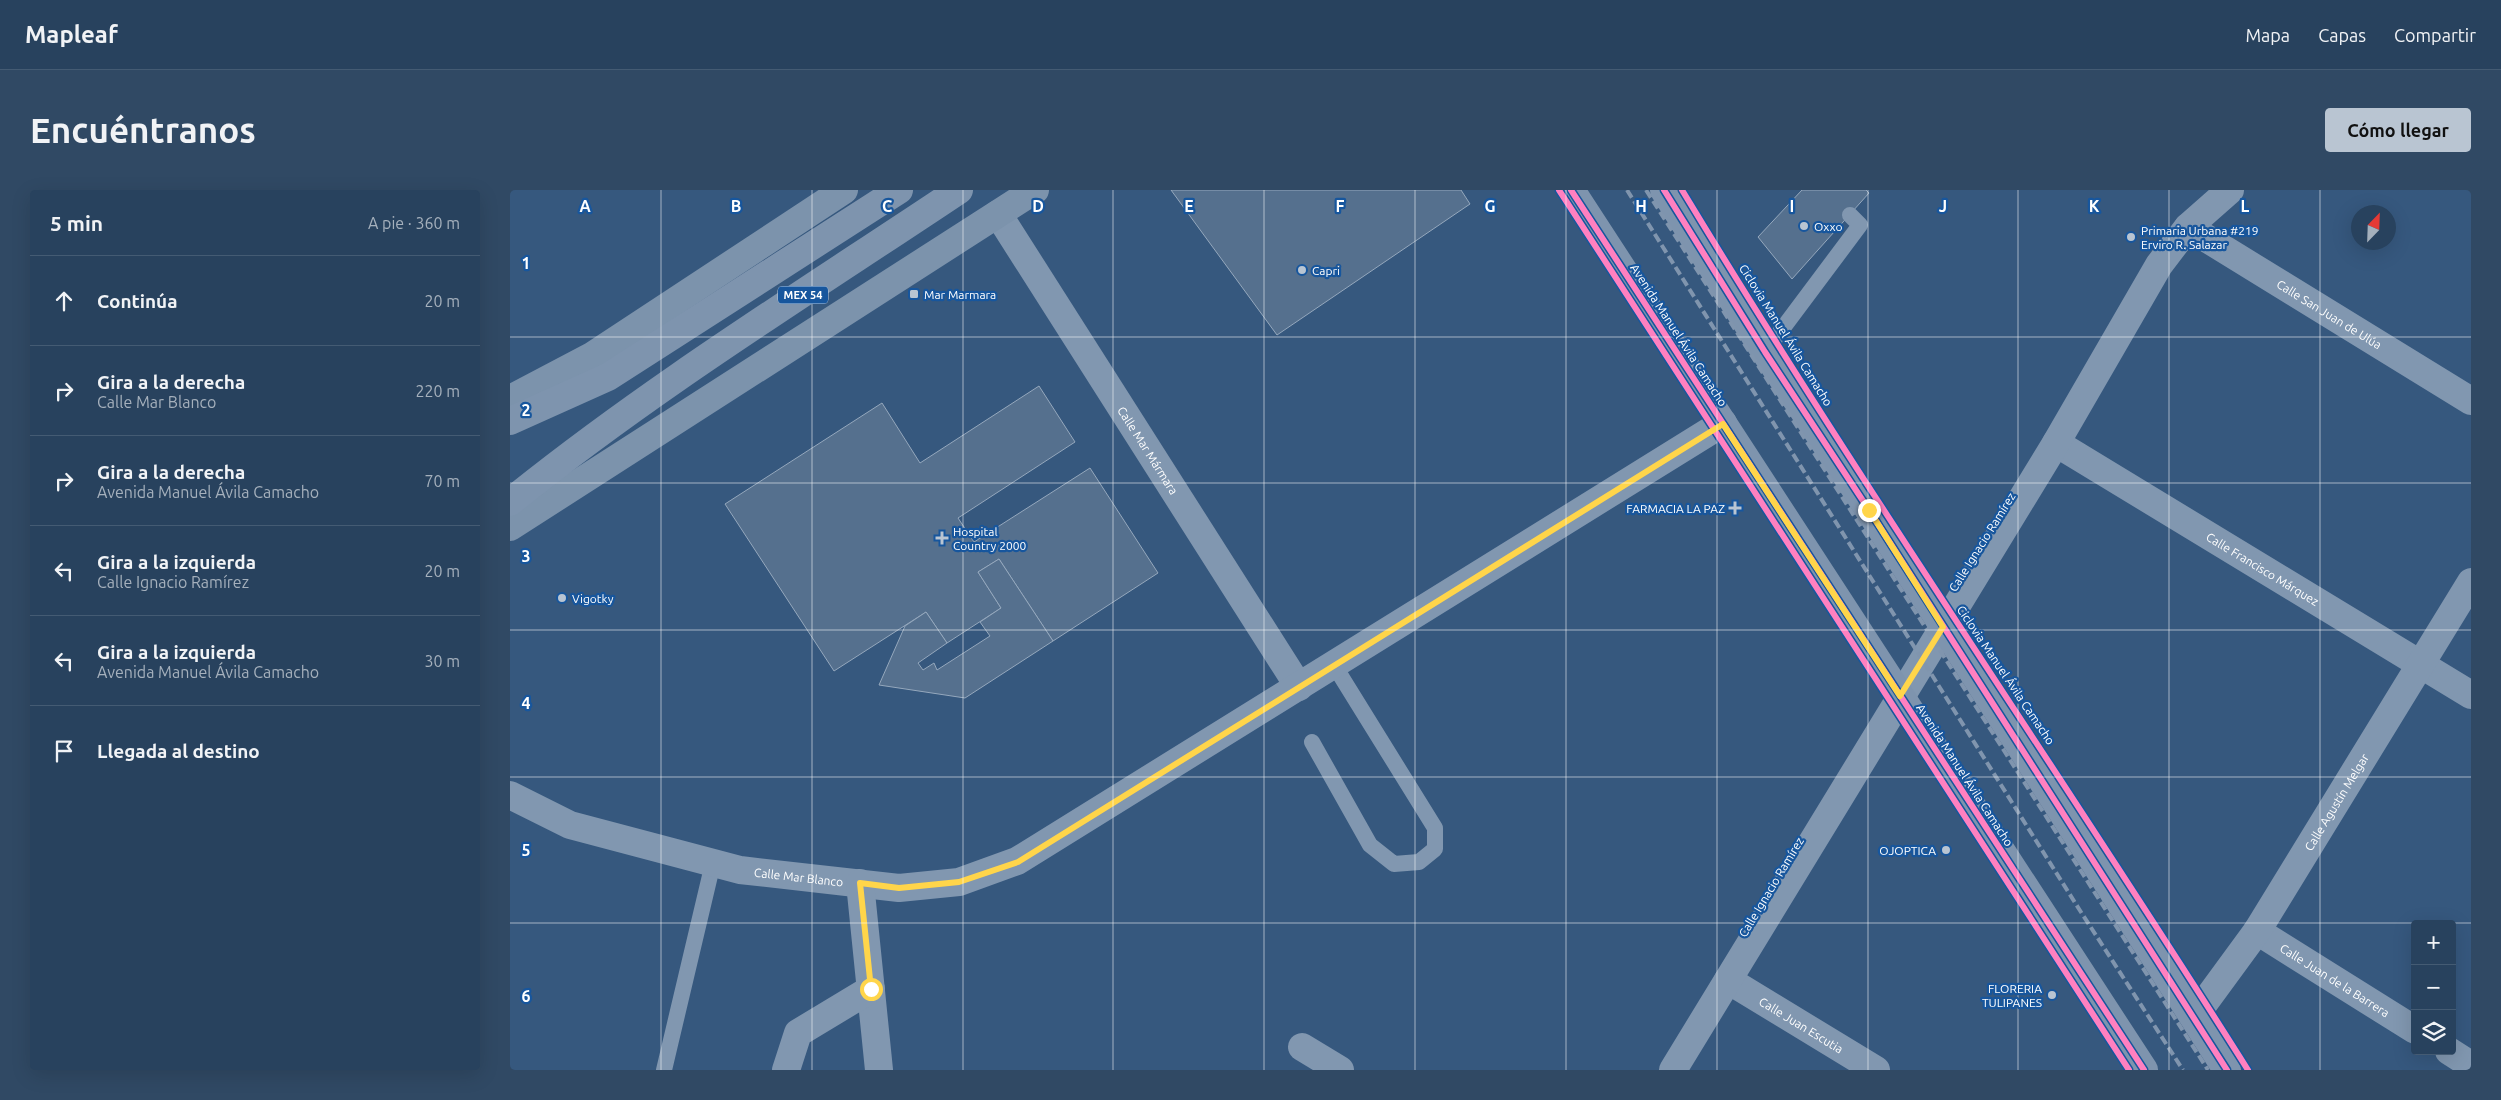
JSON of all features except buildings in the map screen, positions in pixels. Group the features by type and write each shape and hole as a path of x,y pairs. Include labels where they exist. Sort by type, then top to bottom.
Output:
{"main road":[{"path":"510,399 592,356 844,190"},
{"name":"MEX 54","path":"510,421 608,376 899,190"},
{"name":"MEX 54","path":"510,502 570,454 646,400 959,190"},
{"path":"510,527 1035,190"},
{"name":"Avenida Manuel Ávila Camacho","path":"1571,190 2144,1070"},
{"path":"1669,191 1765,352 2228,1070"}],"street":[{"name":"Calle Ignacio Ramírez","path":"1673,1070 2056,443 2159,265 2188,227 2230,190"},
{"name":"Calle Mar Mármara","path":"998,214 1299,687"},
{"name":"Calle San Juan de Ulúa","path":"2188,227 2471,400"},
{"name":"Calle Mar Blanco","path":"510,795 570,825 740,870 899,888 959,882 1018,862 1723,424"},
{"name":"Calle Francisco Márquez","path":"2056,443 2471,695"},
{"name":"Calle Agustín Melgar","path":"2194,1017 2257,930 2471,582"},
{"path":"860,883 879,1070"},
{"name":"Calle Juan de la Barrera","path":"2257,930 2411,1027"},
{"name":"Calle Juan Escutia","path":"1728,980 1876,1070"},
{"path":"786,1070 798,1033 871,989"},
{"path":"1302,1047 1340,1070"},
{"path":"2455,1055 2471,1065"}],"lane":[{"path":"1765,352 1860,225 1850,215"},
{"path":"1312,742 1370,846 1394,864 1418,862 1435,849 1435,828 1334,665"},
{"path":"664,1070 714,863"}],"railway":[{"path":"1627,190 2079,909 2183,1070"},
{"path":"1646,190 2208,1070"}],"cycle path":[{"path":"1559,190 2129,1070"},
{"path":"1571,190 2144,1070"},
{"path":"1664,190 1765,352 1869,510 2227,1070"},
{"name":"Ciclovia Manuel Ávila Camacho","path":"1682,190 1821,412 2248,1070"}],"place":[{"name":"Oxxo","path":"1804,226"},
{"name":"Primaria Urbana #219 Erviro R. Salazar","path":"2131,237"},
{"name":"Capri","path":"1302,270"},
{"name":"Mar Marmara","path":"914,294"},
{"name":"FARMACIA LA PAZ","path":"1735,508"},
{"name":"Hospital Country 2000","path":"942,538"},
{"name":"Vigotky","path":"562,598"},
{"name":"OJOPTICA","path":"1946,850"},
{"name":"FLORERIA TULIPANES","path":"2052,995"}],"route":[{"path":"871,989 860,883 899,888 959,882 1018,862 1723,424 1900,696 1943,627 1869,510"}]}
